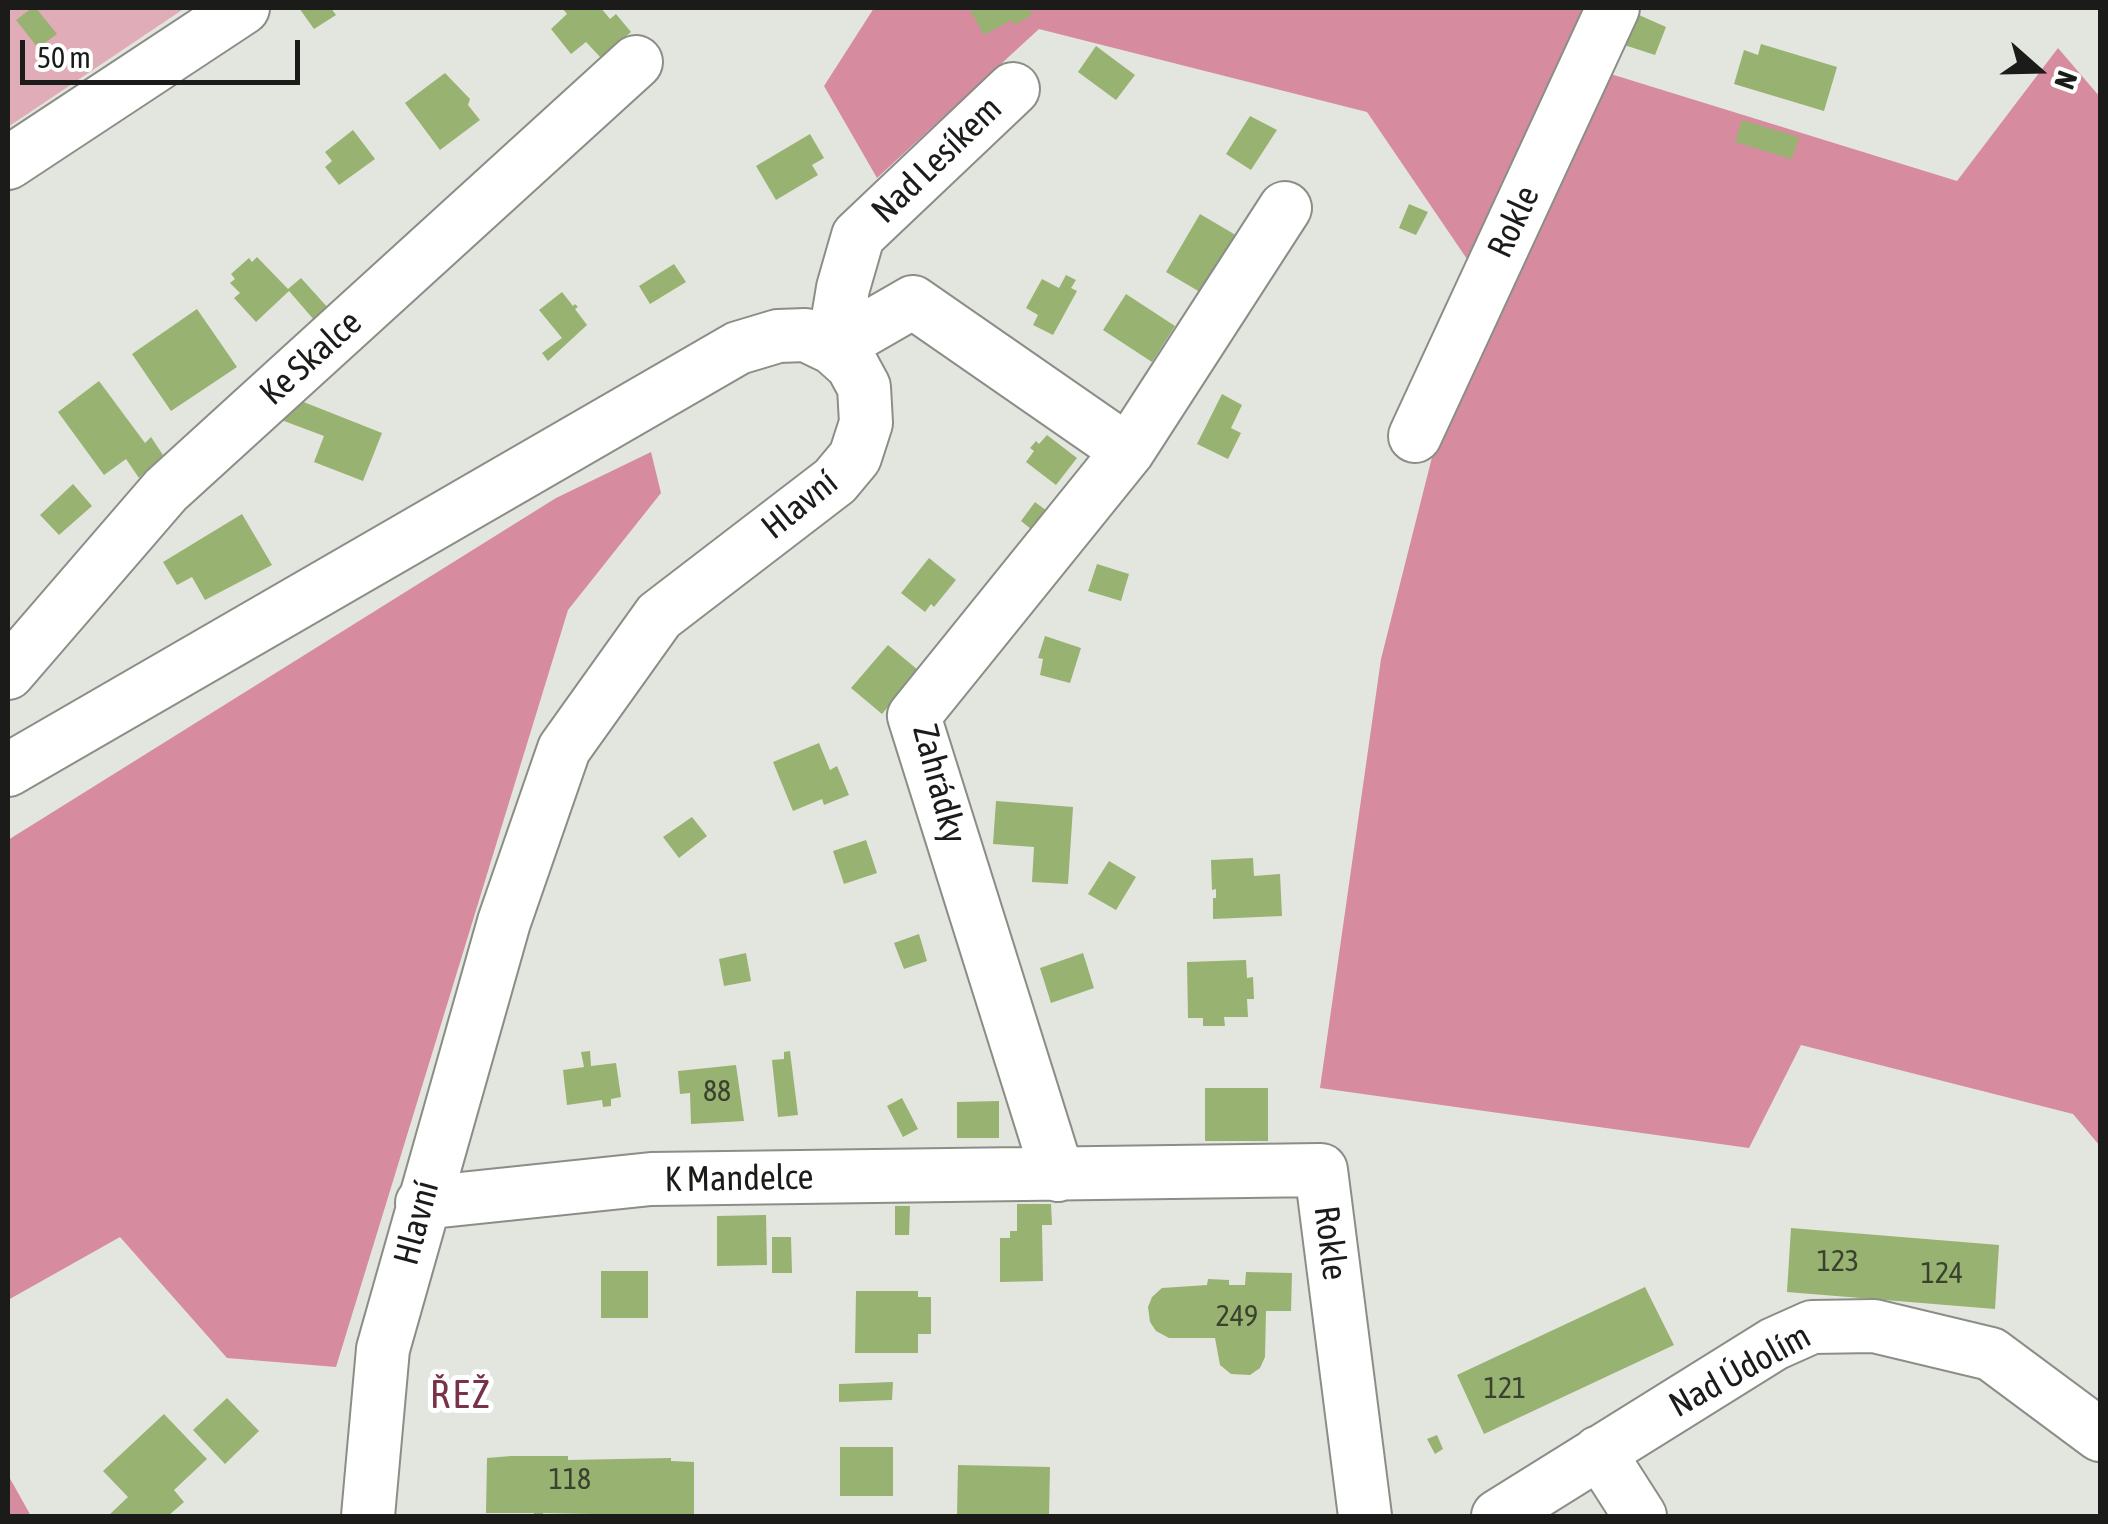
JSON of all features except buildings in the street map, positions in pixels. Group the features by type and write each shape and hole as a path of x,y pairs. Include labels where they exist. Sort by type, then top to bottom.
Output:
{"street":[{"path":"8,163 243,8"},
{"name":"Rokle","path":"1415,436 1614,8"},
{"name":"Ke Skalce","path":"8,673 166,490 636,62"},
{"name":"Nad Lesíkem","path":"833,348 843,288 858,236 1013,88"},
{"name":"Zahrádky","path":"1058,1175 914,716 1128,451 1285,208"},
{"path":"8,770 738,348 778,336 806,335 833,348 913,302 1128,451"},
{"name":"Hlavní","path":"368,1516 383,1349 504,922 564,748 659,616 835,481 855,457 866,423 864,388 852,365 833,348"},
{"name":"Rokle","path":"1058,1175 1321,1170 1364,1516"},
{"name":"K Mandelce","path":"422,1204 650,1179 1058,1175"},
{"name":"Nad Údolím","path":"1498,1516 1774,1344 1812,1326 1874,1326 1991,1354 2100,1434"},
{"path":"1599,1452 1640,1516"}],"shaded area":[{"path":"8,8 185,8 8,127"},
{"path":"874,8 1606,8 1484,284 1367,112 1039,29 877,178 824,86"},
{"path":"2058,48 2100,97 2100,1146 2073,1114 1801,1045 1749,1148 1320,1088 1381,659 1451,382 1601,71 1957,181"},
{"path":"651,452 661,493 568,610 336,1367 227,1358 120,1237 8,1300 8,840 556,498"},
{"path":"8,1475 31,1516 8,1516"}],"district":[{"name":"ŘEŽ","path":"461,1395"}]}
